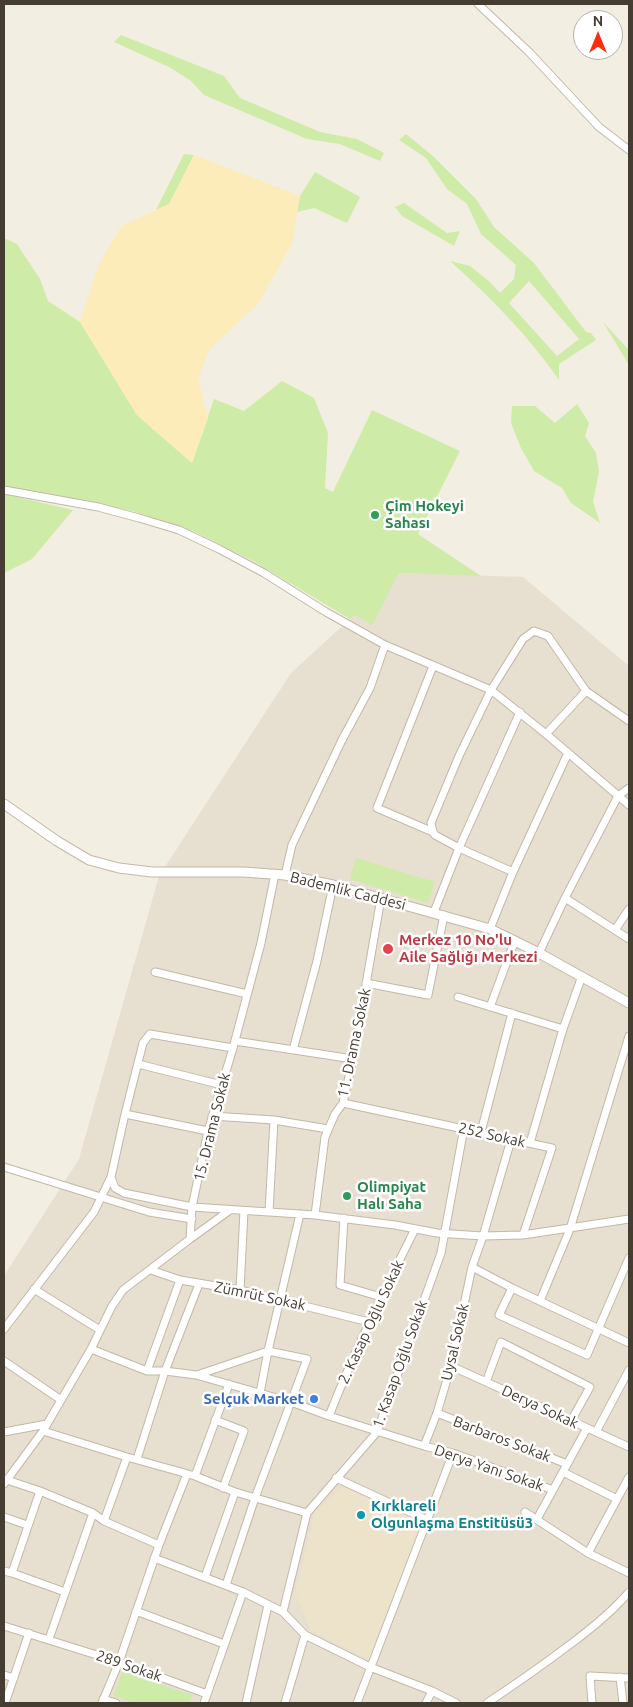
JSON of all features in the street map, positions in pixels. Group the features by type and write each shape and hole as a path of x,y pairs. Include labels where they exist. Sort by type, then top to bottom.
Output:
{"street":[{"path":"478,4 529,52 600,127 629,150"},
{"path":"4,490 98,507 179,530 219,549 264,573 326,612 385,645 490,690 520,712 629,804"},
{"path":"432,832 432,819 490,690 522,639 534,631 548,636 586,691 629,721"},
{"path":"285,875 292,845 342,740 370,688 385,645"},
{"path":"433,666 377,808 432,832 459,848 513,872"},
{"path":"546,734 586,691"},
{"path":"434,912 459,848 520,712"},
{"path":"490,928 513,872 568,753"},
{"path":"539,953 618,796 629,788"},
{"name":"Bademlik Caddesi","path":"4,804 57,841 89,860 118,868 152,872 285,875 333,885 490,928 629,1003"},
{"name":"15. Drama Sokak","path":"190,1239 192,1207 208,1131 261,943 275,874"},
{"path":"293,1050 317,961 333,885"},
{"name":"11. Drama Sokak","path":"315,1215 325,1137 334,1114 343,1103 353,1059 381,898"},
{"path":"565,898 629,939"},
{"path":"615,930 629,909"},
{"path":"366,982 428,995 444,915"},
{"path":"490,1007 515,940"},
{"path":"155,972 247,994"},
{"path":"530,1143 563,1029 582,976"},
{"path":"458,997 563,1029"},
{"path":"481,1132 512,1013"},
{"path":"4,1328 94,1212 112,1177 125,1114 143,1043 150,1034 293,1050 353,1059"},
{"path":"540,1301 570,1229 629,1036"},
{"path":"138,1064 222,1085"},
{"name":"252 Sokak","path":"343,1103 552,1148 523,1235"},
{"path":"125,1114 208,1131"},
{"path":"212,1116 274,1120 328,1130"},
{"path":"269,1212 274,1120"},
{"name":"1. Kasap Oğlu Sokak","path":"307,1513 377,1432 441,1253 464,1128"},
{"name":"Uysal Sokak","path":"424,1446 451,1366 472,1267 511,1140"},
{"path":"4,1167 149,1212 192,1220"},
{"path":"112,1177 115,1188 124,1193 192,1207 344,1218 444,1234 483,1236 523,1235 570,1229 629,1218"},
{"path":"159,1544 104,1521 92,1513 40,1490 5,1481 43,1431 91,1348 112,1306 123,1290 230,1210"},
{"path":"240,1290 244,1211"},
{"path":"260,1393 300,1214"},
{"path":"344,1218 340,1285 381,1297"},
{"name":"2. Kasap Oğlu Sokak","path":"329,1416 350,1362 415,1229"},
{"path":"512,1288 499,1315 587,1355 628,1261"},
{"path":"472,1267 629,1343"},
{"name":"Zümrüt Sokak","path":"151,1270 180,1280 240,1290 369,1322"},
{"path":"91,1348 147,1371 180,1280"},
{"path":"136,1459 165,1371 200,1284"},
{"path":"34,1289 100,1330"},
{"path":"486,1382 501,1342 590,1387 571,1421"},
{"path":"196,1375 268,1351 307,1359 255,1498 226,1585"},
{"path":"4,1360 61,1400"},
{"name":"Derya Sokak","path":"451,1366 629,1447"},
{"path":"596,1432 629,1370"},
{"name":"Derya Yanı Sokak","path":"147,1371 196,1375 291,1402 377,1432 453,1453 553,1490"},
{"path":"116,1703 103,1701 119,1662 159,1544 191,1475 229,1384"},
{"name":"Barbaros Sokak","path":"436,1413 567,1464"},
{"path":"215,1420 244,1431 223,1488"},
{"path":"4,1432 47,1424"},
{"path":"537,1519 587,1428"},
{"path":"43,1431 191,1475 235,1492 307,1513 283,1612"},
{"path":"357,1703 453,1453"},
{"path":"104,1521 127,1457"},
{"path":"563,1472 617,1499"},
{"path":"588,1552 629,1477"},
{"path":"336,1478 427,1520"},
{"path":"12,1573 40,1490"},
{"path":"205,1577 235,1492"},
{"path":"525,1512 588,1552 629,1572"},
{"path":"49,1639 92,1513"},
{"path":"4,1516 27,1525"},
{"path":"154,1558 243,1592 283,1612 305,1635 370,1667 432,1691 456,1703"},
{"path":"4,1571 65,1592"},
{"path":"204,1703 243,1592"},
{"path":"487,1703 528,1676 589,1629 629,1592"},
{"path":"246,1703 268,1605"},
{"path":"136,1611 224,1644"},
{"name":"289 Sokak","path":"4,1626 119,1662 207,1694"},
{"path":"6,1703 29,1633"},
{"path":"285,1703 305,1635"},
{"path":"4,1675 14,1678"},
{"path":"592,1703 590,1676 629,1678"},
{"path":"620,1677 623,1703"},
{"path":"426,1703 432,1691"}],"shaded area":[{"path":"400,573 523,577 629,666 629,1703 4,1703 4,1276 79,1159 159,876 291,673"},
{"path":"351,1486 428,1519 371,1661 311,1630 295,1593 314,1515 340,1488"}],"green space":[{"path":"121,35 224,76 240,98 320,132 357,139 384,153 380,161 340,144 307,139 204,95 191,81 171,68 114,42"},
{"path":"406,134 433,156 476,199 494,227 534,263 586,332 591,333 596,340 559,364 559,380 535,347 508,317 450,261 470,266 500,293 514,279 516,265 481,234 467,204 447,189 426,158 399,140","holes":["529,281 579,339 557,356 509,303"]},
{"path":"184,154 194,155 169,204 156,210"},
{"path":"315,172 360,197 347,223 314,208 297,212 300,196"},
{"path":"404,203 447,233 460,231 454,246 402,216 395,207"},
{"path":"4,238 17,244 40,279 48,301 80,322 137,415 192,463 214,399 244,411 282,381 314,398 328,433 325,488 333,492 372,410 460,451 418,534 481,576 400,573 372,625 355,615 350,619 253,561 195,532 133,511 4,486"},
{"path":"603,322 629,350 629,365"},
{"path":"577,404 589,423 585,436 596,453 599,472 593,502 600,523 571,503 562,488 534,471 521,448 511,423 512,406 535,406 555,423"},
{"path":"4,494 73,510 32,559 4,573"},
{"path":"356,858 435,882 428,903 350,879"},
{"path":"122,1672 192,1695 189,1703 135,1703 114,1696"}],"sand":[{"path":"194,155 300,196 292,243 258,304 210,348 198,378 208,418 192,463 137,415 80,322 100,262 121,226 169,204"}],"place":[{"name":"Çim Hokeyi Sahası","path":"375,515"},
{"name":"Merkez 10 No'lu Aile Sağlığı Merkezi","path":"388,949"},
{"name":"Olimpiyat Halı Saha","path":"347,1196"},
{"name":"Selçuk Market","path":"314,1399"},
{"name":"Kırklareli Olgunlaşma Enstitüsü3","path":"361,1515"}]}
